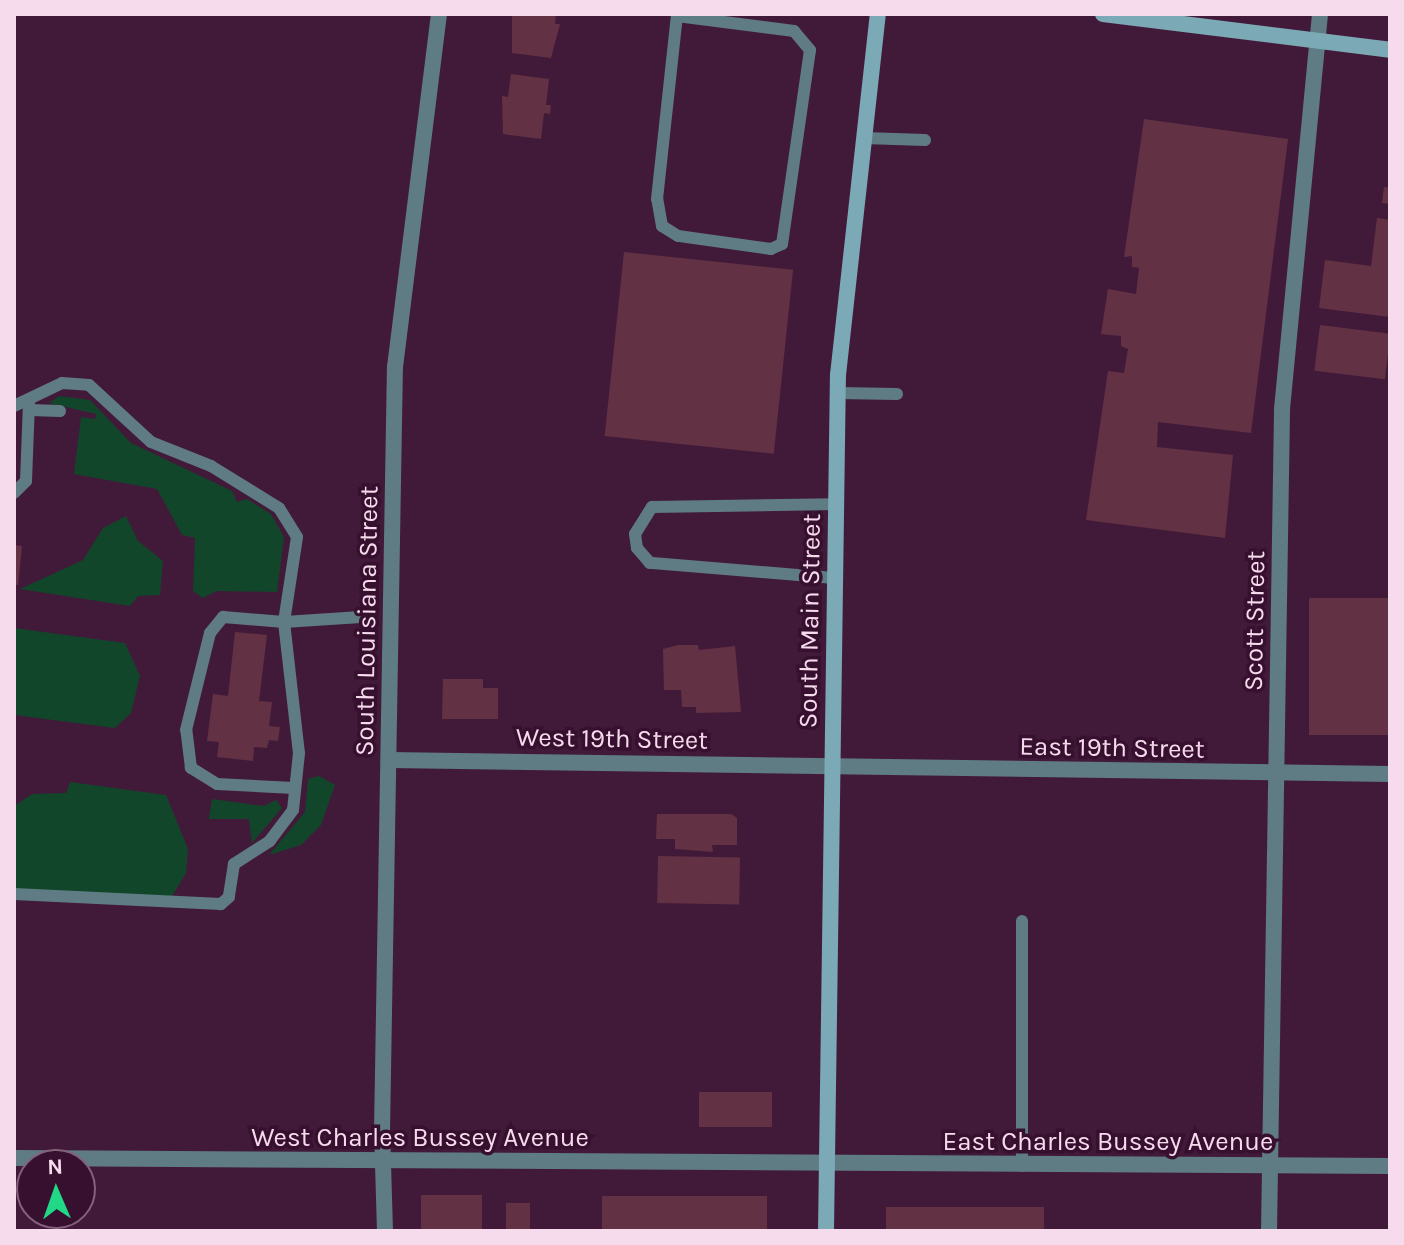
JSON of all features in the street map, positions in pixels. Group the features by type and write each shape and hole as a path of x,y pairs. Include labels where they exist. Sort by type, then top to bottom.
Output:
{"main road":[{"name":"South Main Street","path":"826,1231 838,393 878,14"},
{"path":"1103,14 1147,17 1390,50"}],"street":[{"name":"South Louisiana Street","path":"385,1231 395,367 439,14"},
{"name":"Scott Street","path":"1269,1231 1283,386 1320,14"},
{"name":"West 19th Street","path":"390,760 833,768"},
{"name":"East 19th Street","path":"833,768 1390,774"},
{"name":"West Charles Bussey Avenue","path":"14,1158 825,1165"},
{"name":"East Charles Bussey Avenue","path":"825,1165 1390,1166"}],"lane":[{"path":"677,15 794,31 810,50 782,244 771,249 678,236 662,226 657,199 677,15"},
{"path":"864,138 925,140"},
{"path":"14,894 221,904 229,897 234,864 270,841 293,810 299,753 284,622 297,537 279,508 211,466 151,442 89,385 62,383 30,407"},
{"path":"838,393 897,394"},
{"path":"14,406 60,411"},
{"path":"14,493 26,481 30,407"},
{"path":"834,578 650,563 637,548 635,534 652,507 835,504"},
{"path":"294,788 217,784 191,768 186,730 210,633 223,617 284,622 361,617"},
{"path":"1022,921 1022,1166"}],"green space":[{"path":"59,396 90,400 131,443 232,491 237,502 247,499 271,514 284,537 277,592 216,591 203,598 193,591 195,538 182,535 157,489 74,474 81,417 95,419 96,414 49,403"},
{"path":"126,516 138,541 163,561 160,595 138,596 130,606 20,589 83,560 103,528"},
{"path":"14,628 125,643 140,676 131,713 115,728 14,715"},
{"path":"319,776 335,785 321,825 301,845 269,855 305,812 308,779"},
{"path":"70,782 166,795 188,849 186,873 171,898 14,890 14,806 32,794 66,793"},
{"path":"212,799 264,806 276,800 282,808 252,843 249,819 209,819"}],"building":[{"path":"556,14 555,24 560,24 551,58 512,53 512,15"},
{"path":"511,74 549,79 546,105 551,105 550,114 544,113 541,139 503,134 502,96 508,97"},
{"path":"1144,119 1288,139 1251,433 1158,422 1157,447 1233,455 1225,538 1086,520 1108,371 1124,373 1128,349 1121,346 1121,336 1101,334 1108,289 1136,294 1139,268 1132,267 1132,256 1124,257"},
{"path":"1384,187 1390,188 1390,204 1382,203"},
{"path":"1377,218 1390,220 1390,317 1319,308 1325,260 1371,266"},
{"path":"624,252 793,270 774,454 605,436"},
{"path":"1320,325 1390,334 1385,379 1314,371"},
{"path":"14,545 22,546 18,585 14,585"},
{"path":"1309,598 1390,598 1390,735 1309,735"},
{"path":"235,632 267,635 259,701 272,702 269,726 280,727 278,741 269,740 267,748 254,747 253,761 217,757 219,742 207,741 213,694 228,696"},
{"path":"698,645 699,650 735,646 741,712 696,713 696,707 682,707 681,690 664,690 663,649"},
{"path":"443,679 483,679 483,688 498,688 498,719 442,719"},
{"path":"657,814 731,814 737,818 737,845 712,845 713,852 675,849 675,839 656,839"},
{"path":"658,856 740,857 739,904 657,903"},
{"path":"699,1092 772,1092 772,1127 699,1127"},
{"path":"421,1195 482,1195 482,1231 421,1231"},
{"path":"602,1196 767,1196 767,1231 602,1231"},
{"path":"506,1203 530,1203 530,1231 506,1231"},
{"path":"886,1207 1044,1207 1044,1231 886,1231"}]}
